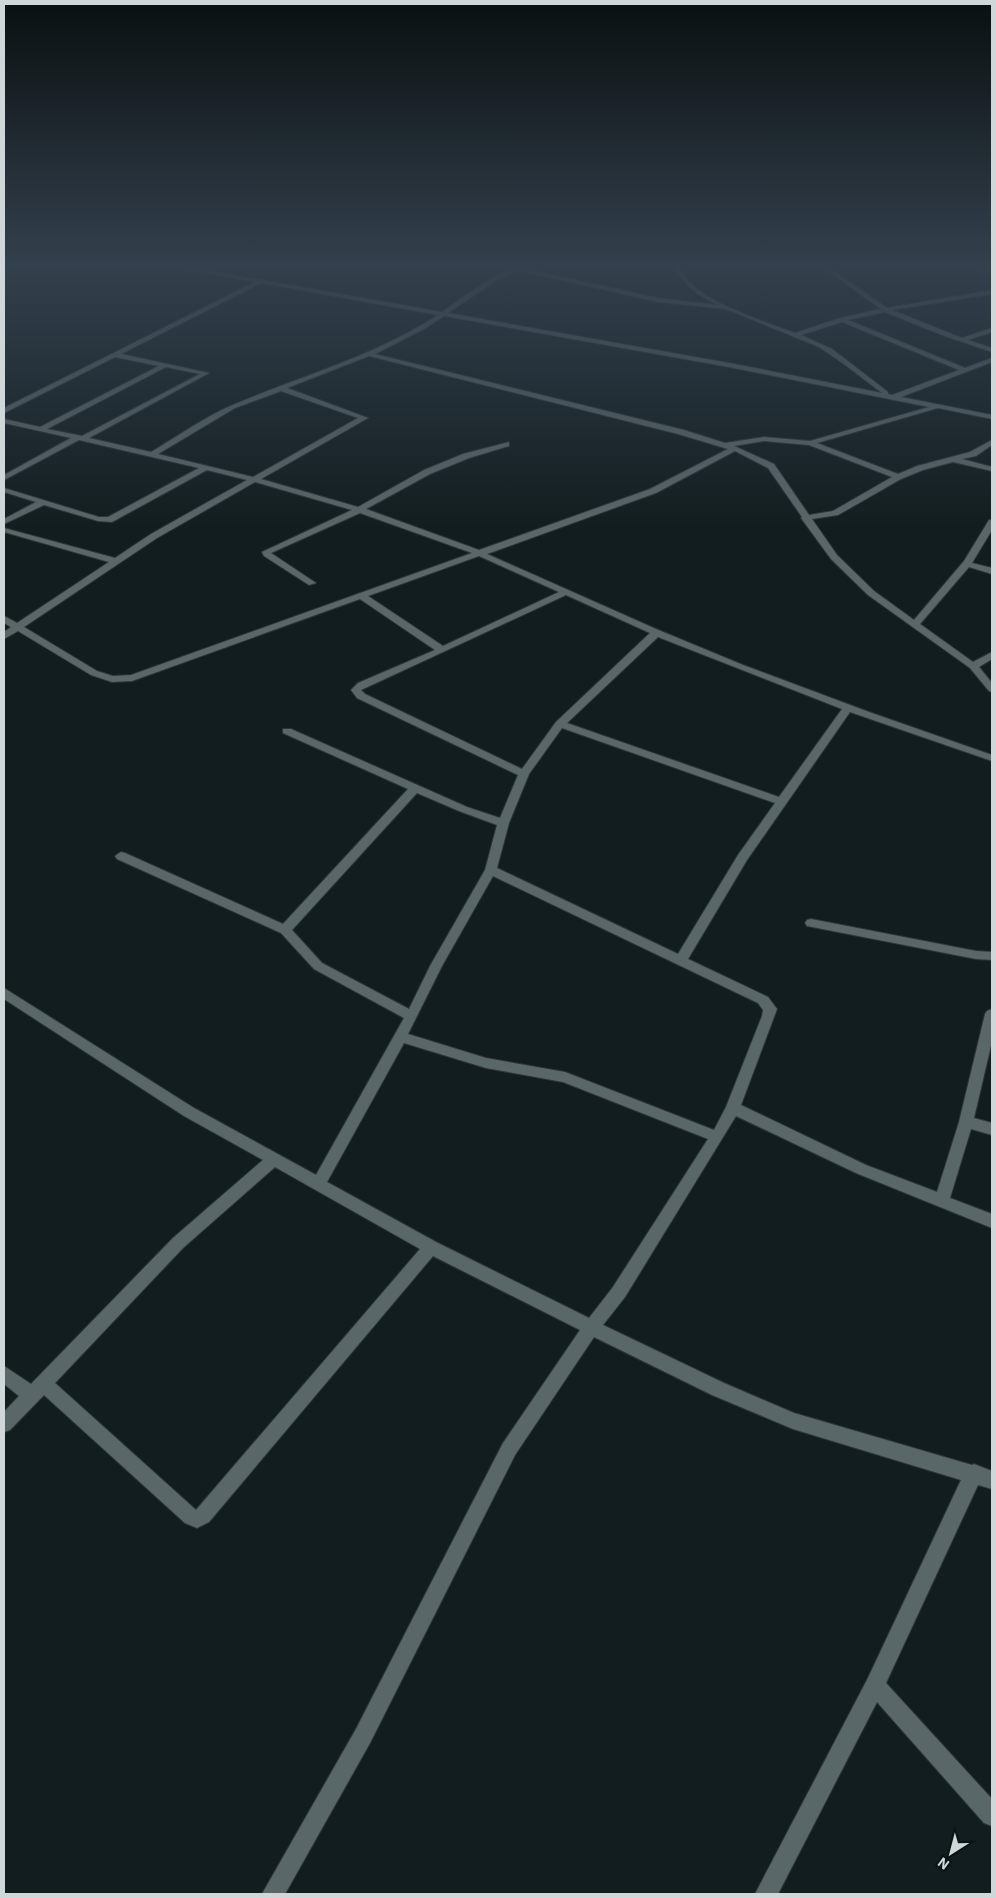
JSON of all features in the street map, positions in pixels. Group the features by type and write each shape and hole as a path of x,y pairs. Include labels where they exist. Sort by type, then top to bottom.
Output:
{"street":[{"path":"4,411 119,353"},
{"path":"151,455 233,407 373,353"},
{"path":"653,353 992,417"},
{"path":"830,353 892,397"},
{"path":"922,353 965,370"},
{"path":"370,354 607,413 726,445 771,466 805,518 834,557 865,587 972,666 992,689"},
{"path":"4,478 206,372 114,355"},
{"path":"892,397 992,360"},
{"path":"41,429 165,365"},
{"path":"4,636 154,536 364,418 280,388"},
{"path":"810,443 938,406"},
{"path":"4,421 82,437 252,480 359,510 481,553 657,632 847,709 992,758"},
{"path":"726,445 764,439 810,443 898,477"},
{"path":"805,518 835,513 898,477 920,468 973,454 992,442"},
{"path":"312,583 266,552 359,510 427,472 466,456 506,444"},
{"path":"4,619 94,673 112,679 124,680 653,491 734,449"},
{"path":"953,459 992,469"},
{"path":"4,490 42,503 109,520 204,469"},
{"path":"4,522 42,503"},
{"path":"916,623 988,540 992,522"},
{"path":"4,530 116,561"},
{"path":"967,564 992,571"},
{"path":"524,774 361,696 356,690 361,685 442,650 566,592"},
{"path":"361,596 442,650"},
{"path":"319,1183 412,1016 436,966 491,870 503,823 524,774 560,724 580,702 657,632"},
{"path":"972,666 992,655"},
{"path":"680,961 742,858 784,802 847,709"},
{"path":"560,724 784,802"},
{"path":"287,731 463,809 503,823"},
{"path":"285,930 415,788"},
{"path":"121,856 285,930 318,966 412,1016"},
{"path":"273,1894 363,1736 509,1449 590,1328 624,1284 718,1137 733,1108 766,1025 770,1008 763,1000 491,870"},
{"path":"811,923 976,955 992,956"},
{"path":"4,993 189,1112 431,1247 590,1328 718,1389 793,1421 983,1476 766,1894"},
{"path":"941,1202 966,1122 992,1014"},
{"path":"400,1037 486,1063 565,1077 718,1137"},
{"path":"733,1108 861,1169 992,1221"},
{"path":"966,1122 992,1129"},
{"path":"4,1424 178,1243 275,1159"},
{"path":"4,1374 37,1389 191,1517 197,1519 203,1516 431,1247"},
{"path":"875,1685 992,1815"}]}
